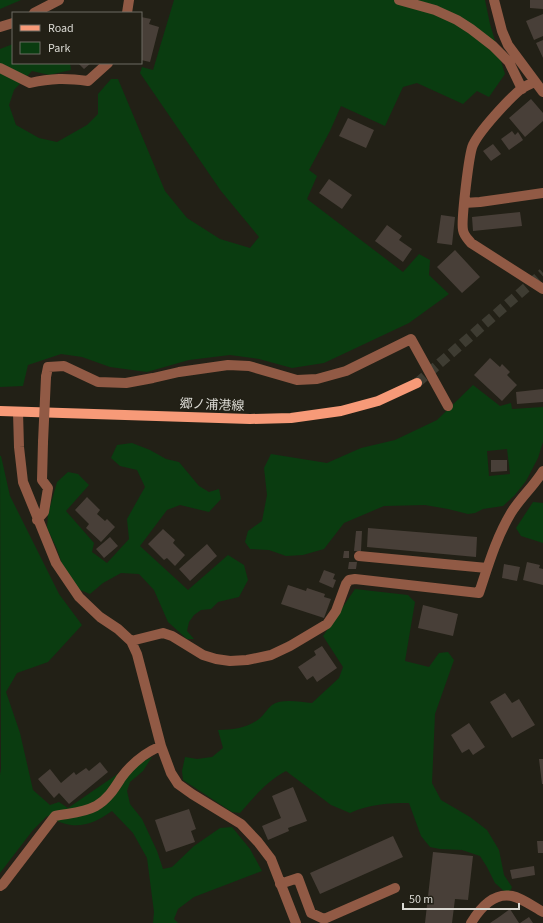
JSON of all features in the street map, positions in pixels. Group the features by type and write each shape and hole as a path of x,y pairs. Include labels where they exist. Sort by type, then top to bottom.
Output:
{"main road":[{"name":"郷ノ浦港線","path":"0,411 250,419 291,418 341,411 378,402 417,382"}],"street":[{"path":"36,12 59,0"},
{"path":"127,12 129,0"},
{"path":"399,0 435,10 457,20 471,29 493,46 509,62 522,89"},
{"path":"494,0 502,32 508,45 543,92"},
{"path":"0,27 12,23"},
{"path":"0,68 30,83 47,79 75,79 88,81 107,64"},
{"path":"535,82 522,89 508,102 478,136 472,146 464,203 463,229 465,236 471,243 543,289"},
{"path":"464,203 543,193"},
{"path":"37,520 44,512 48,488 42,480 46,377 48,366 64,366 98,382 126,383 179,372 228,365 249,366 297,380 316,379 346,371 411,339 448,406"},
{"path":"18,412 19,447 23,482 37,520 56,563 78,597 100,618 118,629 131,641 137,654 161,746 171,773 178,784 241,824 258,842 270,860 296,923"},
{"path":"131,641 163,633 172,636 202,655 230,661 247,660 271,655 290,646 327,624 336,611 346,584 349,580 355,579 479,593 499,534 512,511 543,471"},
{"path":"359,556 487,568"},
{"path":"0,886 55,816 84,812 97,805 108,797 135,761 148,751 161,746"},
{"path":"280,884 298,878 311,913 324,918 395,888"},
{"path":"470,923 490,900 502,895 514,896 543,912"}],"green space":[{"path":"0,0 21,0 0,9"},
{"path":"174,0 485,0 490,24 505,74 489,97 477,91 463,104 417,83 403,87 385,126 341,106 330,131 309,170 317,176 307,199 403,272 419,254 430,260 429,275 449,294 409,323 324,363 292,368 259,359 230,355 189,360 147,372 110,367 82,357 61,354 28,365 23,386 0,387 0,49 12,44 12,64 70,64 71,70 49,75 32,71 14,90 9,105 16,125 39,138 57,142 87,125 98,114 98,94 111,79 118,79 165,191 187,218 220,239 250,248 259,237 221,191 140,73 142,67 153,70"},
{"path":"473,385 500,406 511,403 512,409 543,407 543,442 538,458 526,481 515,495 503,506 483,509 475,513 468,514 425,505 384,506 344,523 324,549 303,555 286,556 269,550 250,549 245,542 248,531 262,521 267,495 264,468 271,454 327,463 361,448 395,440 437,420","holes":["507,449 510,474 489,476 487,451"]},
{"path":"132,443 150,450 166,459 179,462 199,486 209,492 219,489 221,499 209,512 180,505 167,510 140,546 188,590 228,555 244,565 248,580 239,597 218,602 211,609 201,610 194,615 189,622 187,631 194,639 187,639 168,622 154,590 139,574 121,573 103,583 90,594 80,590 64,570 57,549 47,528 48,514 57,482 68,472 78,474 89,485 66,511 94,543 92,552 107,563 129,539 127,519 145,487 137,470 120,466 111,458 117,445"},
{"path":"0,456 10,496 59,594 82,625 48,662 17,673 6,692 20,733 33,790 50,805 59,802 68,808 119,773 152,757 143,771 130,782 127,791 130,804 142,819 157,851 163,869 172,867 194,846 220,828 232,827 250,849 262,871 194,897 178,909 174,919 178,923 153,923 154,912 147,858 133,833 112,811 95,821 80,825 64,824 47,816 33,830 0,873"},
{"path":"533,502 543,503 543,543 521,536 516,528"},
{"path":"355,589 408,595 415,602 405,661 429,667 439,653 448,652 454,660 435,714 432,783 441,800 470,817 487,830 499,850 504,875 512,887 510,892 505,892 495,883 480,856 462,850 430,847 421,836 409,803 379,805 350,813 331,805 286,771 267,784 240,813 232,812 183,780 182,771 185,757 197,759 212,757 223,748 218,730 234,729 250,725 259,719 272,705 276,703 291,701 312,703 339,678 343,667 323,636"}],"building":[{"path":"530,0 543,0 543,9 530,8"},
{"path":"543,14 543,36 534,40 526,21"},
{"path":"142,17 151,19 149,24 159,27 150,62 142,60"},
{"path":"543,40 543,58 536,43"},
{"path":"79,64 90,64 84,69"},
{"path":"531,99 543,113 543,121 525,137 509,118"},
{"path":"348,118 374,130 366,148 339,136"},
{"path":"512,131 515,135 518,132 523,140 509,150 501,139"},
{"path":"493,144 501,154 491,161 483,151"},
{"path":"329,179 352,195 342,209 319,193"},
{"path":"520,212 522,226 473,231 472,217"},
{"path":"441,215 455,217 452,245 437,243"},
{"path":"387,225 402,236 399,240 412,249 403,262 375,241"},
{"path":"455,250 480,277 462,293 437,267"},
{"path":"490,358 500,367 502,364 510,372 507,375 517,385 502,401 474,375"},
{"path":"543,389 543,402 517,404 516,392"},
{"path":"491,460 507,460 507,471 491,472"},
{"path":"87,497 100,510 97,514 105,521 107,519 115,527 101,542 86,528 89,524 75,510"},
{"path":"368,528 477,537 476,557 367,547"},
{"path":"163,529 175,540 173,543 185,555 175,566 167,558 164,560 148,544"},
{"path":"356,531 362,531 361,551 354,551"},
{"path":"110,537 118,546 104,558 96,549"},
{"path":"207,544 217,556 190,581 179,569"},
{"path":"344,551 349,551 349,558 343,558"},
{"path":"349,562 357,562 356,569 348,569"},
{"path":"527,562 540,565 539,568 543,569 543,585 523,580"},
{"path":"504,564 520,567 517,581 502,578"},
{"path":"324,570 335,574 333,579 336,580 333,588 319,582"},
{"path":"288,585 306,591 307,588 325,594 324,597 331,599 324,618 281,604"},
{"path":"423,605 458,614 453,636 418,628"},
{"path":"322,646 337,668 317,682 313,676 307,680 298,667 316,655 314,651"},
{"path":"505,693 512,703 519,699 535,725 512,738 490,702"},
{"path":"469,723 485,747 473,755 469,749 462,753 451,735"},
{"path":"539,759 543,759 543,784 542,784"},
{"path":"100,762 108,772 69,804 59,793 54,798 38,779 50,769 61,783 74,772 76,775 86,768 89,771"},
{"path":"293,787 307,821 288,828 289,831 268,840 262,826 281,818 272,796"},
{"path":"189,809 196,829 191,831 195,842 166,852 155,820"},
{"path":"393,836 403,857 320,894 310,873"},
{"path":"537,841 543,841 543,853 538,853"},
{"path":"433,852 473,856 468,900 455,899 452,923 425,923"},
{"path":"534,866 535,875 512,879 510,870"},
{"path":"510,909 519,923 490,923 499,917"},
{"path":"529,917 533,923 520,923"}],"tunnel":[{"path":"417,383 543,273"}]}
